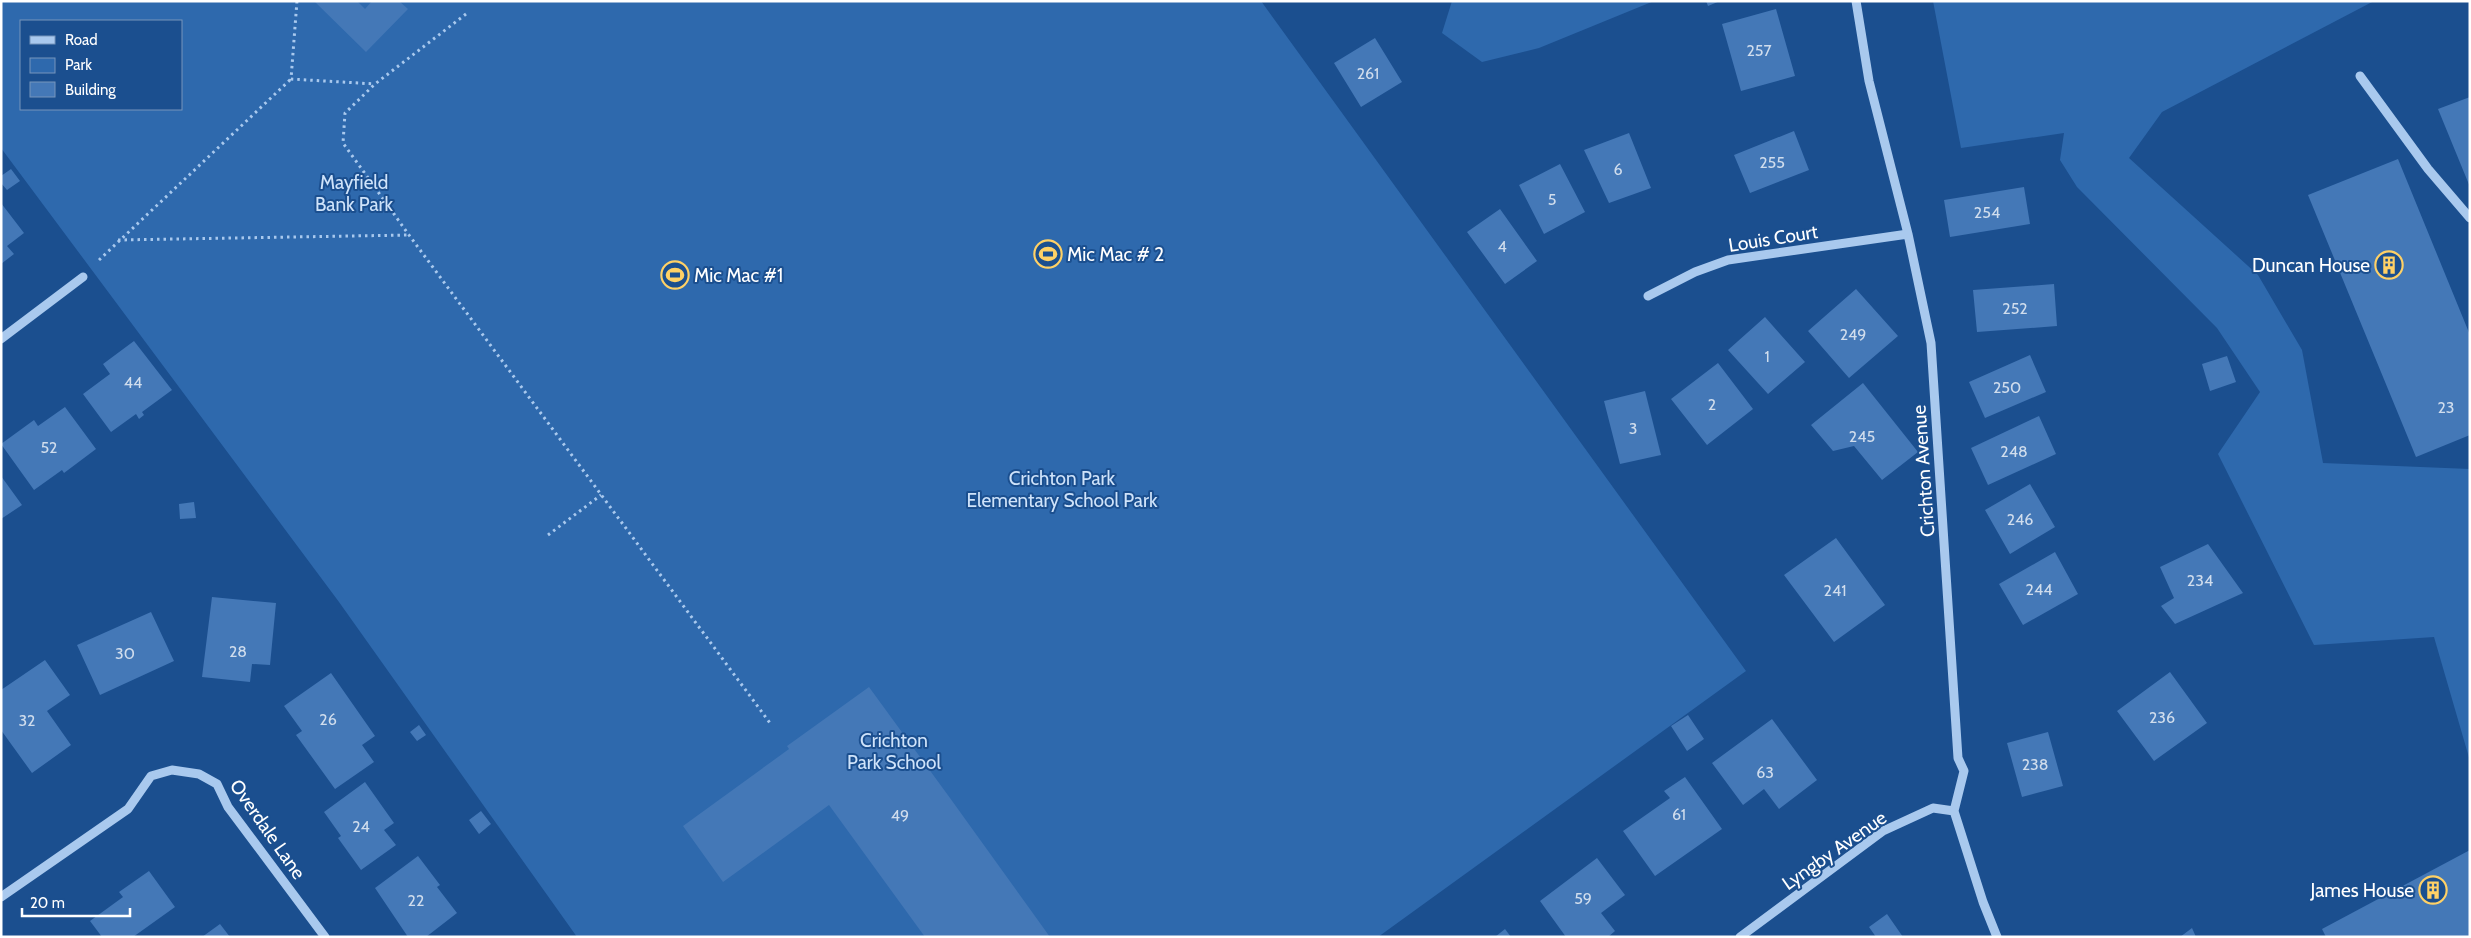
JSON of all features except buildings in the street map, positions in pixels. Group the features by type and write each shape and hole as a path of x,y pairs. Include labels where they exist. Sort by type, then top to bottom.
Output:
{"street":[{"name":"Crichton Avenue","path":"1856,1 1869,81 1908,234 1931,342 1958,758 1964,771 1954,811"},
{"path":"2360,76 2428,169 2470,218"},
{"name":"Louis Court","path":"1648,296 1695,272 1728,260 1908,234"},
{"path":"1,340 83,277"},
{"name":"Overdale Lane","path":"1,897 128,809 151,776 172,770 199,774 217,784 228,807 325,937"},
{"name":"Lyngby Avenue","path":"1740,937 1882,832 1933,808 1954,811"},
{"path":"1954,811 1983,902 1997,937"}],"path":[{"path":"83,277 118,240 291,79 297,1"},
{"path":"466,14 375,84 345,113 343,143 409,236 770,723"},
{"path":"291,79 375,84"},
{"path":"118,240 409,236"},
{"path":"548,535 602,495"}],"green space":[{"name":"Crichton Park Elementary School Park","path":"1,1 1261,1 1746,671 1378,937 577,937 339,602 1,148"},
{"path":"1452,1 1654,1 1539,48 1482,62 1442,33"},
{"path":"1933,1 2374,1 2162,112 2129,158 2258,275 2302,350 2323,463 2470,469 2470,761 2434,637 2314,645 2218,454 2260,392 2217,328 2077,187 2060,160 2064,133 1961,148"}],"place":[{"name":"Mic Mac # 2","path":"1048,254"},
{"name":"Duncan House","path":"2389,265"},
{"name":"Mic Mac #1","path":"675,275"},
{"name":"James House","path":"2433,890"}],"park label":[{"name":"Mayfield Bank Park","path":"354,193"},
{"name":"Crichton Park School","path":"894,751"}]}
